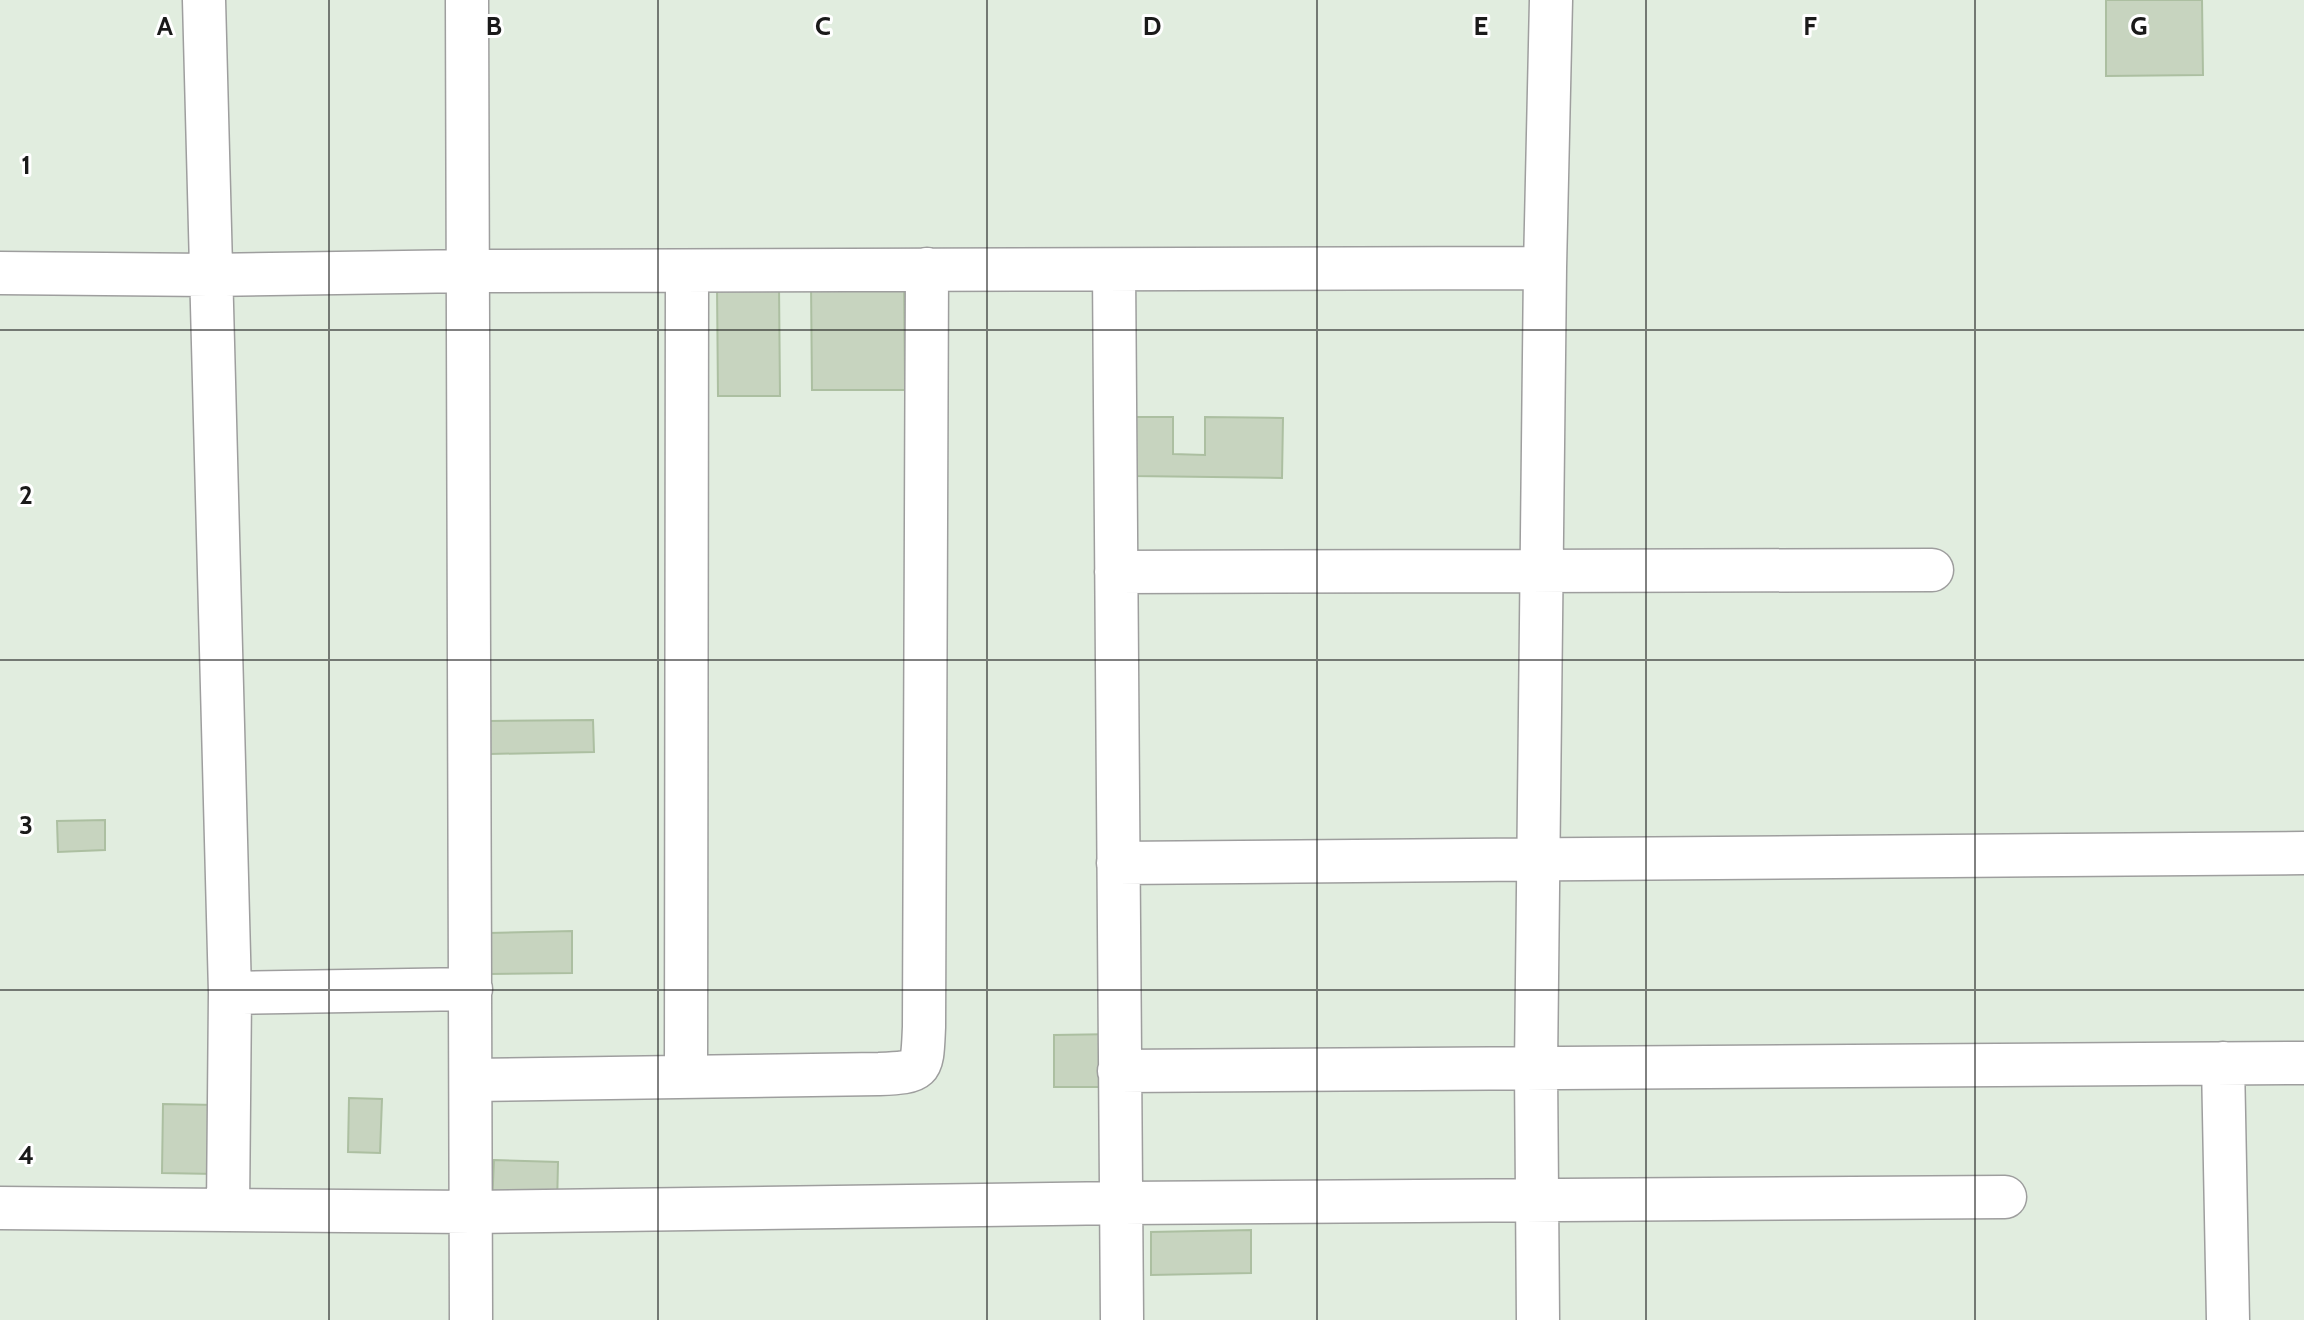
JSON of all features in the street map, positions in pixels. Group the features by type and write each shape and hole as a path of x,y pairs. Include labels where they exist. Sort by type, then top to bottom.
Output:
{"street":[{"path":"204,0 230,993 228,1210"},
{"path":"467,0 471,1320"},
{"path":"1538,1320 1538,860 1551,0"},
{"path":"0,273 209,275 470,271 1545,268"},
{"path":"471,1080 904,1073 917,1069 922,1060 927,269"},
{"path":"1114,270 1122,1320"},
{"path":"686,1076 687,271"},
{"path":"1116,572 1932,570"},
{"path":"1118,863 2304,853"},
{"path":"230,993 471,989"},
{"path":"2223,1063 2228,1320"},
{"path":"1119,1071 2304,1063"},
{"path":"0,1208 472,1212 1122,1203 2005,1197"}],"building":[{"path":"2106,0 2202,0 2203,75 2106,76"},
{"path":"811,283 904,283 905,390 812,390"},
{"path":"779,285 780,396 718,396 717,286"},
{"path":"1133,417 1173,417 1173,454 1205,455 1205,417 1283,418 1282,478 1133,476"},
{"path":"593,720 594,752 490,754 489,721"},
{"path":"105,820 105,850 58,852 57,821"},
{"path":"572,931 572,973 489,974 489,933"},
{"path":"1118,1034 1119,1087 1054,1087 1054,1035"},
{"path":"349,1098 382,1099 380,1153 348,1152"},
{"path":"163,1104 216,1105 215,1174 162,1173"},
{"path":"494,1160 558,1162 557,1207 492,1205"},
{"path":"1251,1230 1251,1273 1151,1275 1151,1232"}]}
